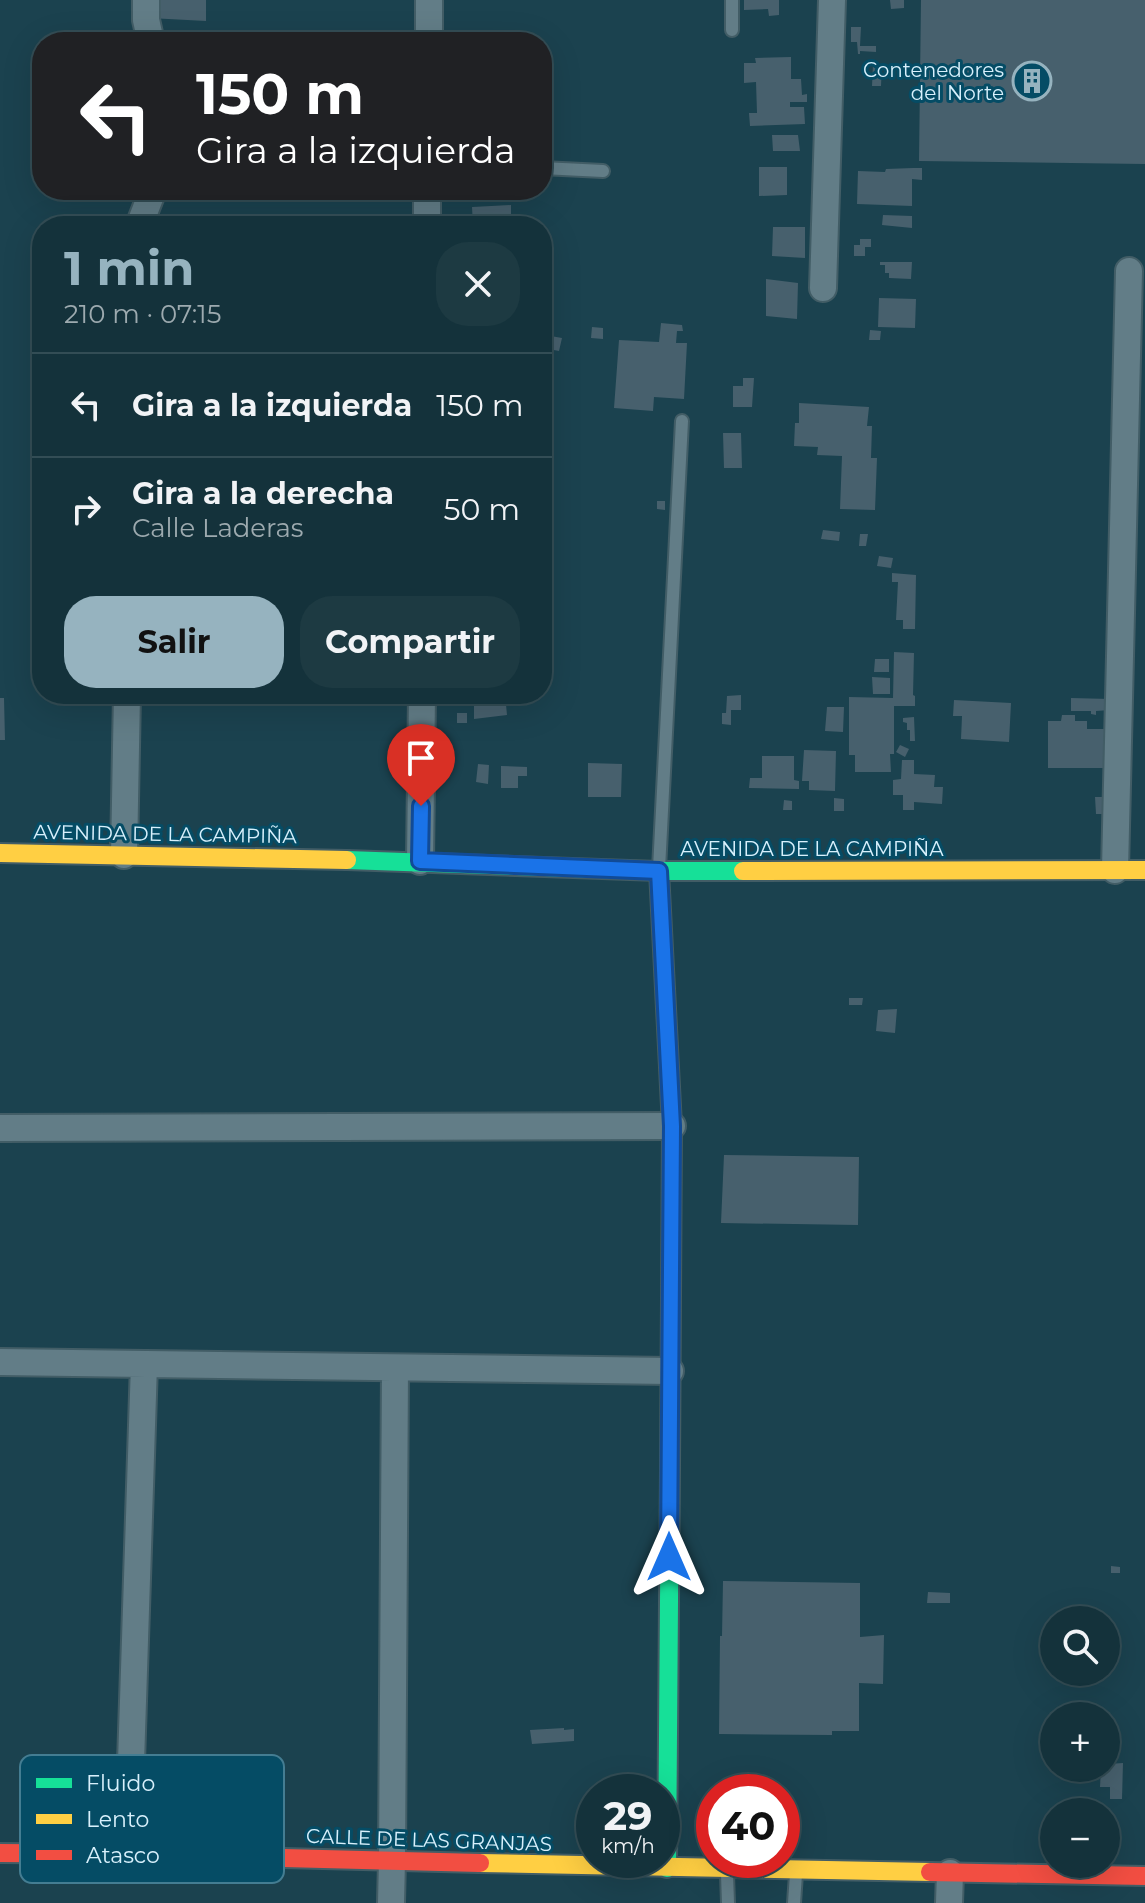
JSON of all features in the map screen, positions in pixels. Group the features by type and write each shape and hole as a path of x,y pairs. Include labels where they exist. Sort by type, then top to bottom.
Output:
{"street":[{"path":"146,0 149,32"},
{"path":"429,0 429,32"},
{"path":"823,288 832,0"},
{"path":"1115,870 1129,271"},
{"path":"124,855 127,704"},
{"path":"420,861 422,704"},
{"name":"AVENIDA DE LA CAMPIÑA","path":"0,853 420,861 659,871 1145,870"},
{"path":"659,871 672,1126 668,1774"},
{"path":"0,1128 672,1126"},
{"path":"0,1362 670,1371"},
{"path":"131,1755 144,1364"},
{"path":"391,1903 395,1368"},
{"name":"CALLE DE LAS GRANJAS","path":"0,1853 20,1853"},
{"name":"CALLE DE LAS GRANJAS","path":"284,1858 576,1865"},
{"name":"CALLE DE LAS GRANJAS","path":"800,1870 1145,1876"},
{"path":"949,1903 950,1873"}],"lane":[{"path":"732,0 732,30"},
{"path":"552,168 603,171"},
{"path":"659,871 682,421"},
{"path":"727,1878 728,1903"},
{"path":"794,1903 796,1878"}],"building":[{"path":"149,0 206,0 206,21 149,18"},
{"path":"744,0 779,0 779,15 769,16 768,9 744,10"},
{"path":"890,0 904,0 904,8 891,9"},
{"name":"Contenedores del Norte","path":"921,0 1145,0 1145,164 919,161"},
{"path":"851,27 861,27 860,46 876,46 876,52 860,51 858,54 857,42 851,42"},
{"path":"791,57 791,79 801,79 802,95 807,94 807,102 790,102 790,107 804,107 805,124 750,126 749,113 757,113 756,82 744,83 744,63 756,63 755,58"},
{"path":"873,64 882,64 881,86 872,86"},
{"path":"772,135 798,135 800,151 773,151"},
{"path":"759,167 787,167 787,195 759,196"},
{"path":"922,168 922,180 912,179 912,206 857,204 858,171"},
{"path":"511,205 511,216 472,216 472,207"},
{"path":"883,215 912,216 912,228 882,225"},
{"path":"773,227 805,227 805,258 772,256"},
{"path":"860,239 871,239 871,247 865,247 865,256 854,256 854,245 860,245"},
{"path":"880,262 912,262 911,279 889,278 885,265 880,265"},
{"path":"766,279 798,283 797,319 766,316"},
{"path":"879,298 916,299 915,328 878,327"},
{"path":"661,323 682,325 683,331 677,331 676,343 687,343 684,399 654,397 653,411 614,408 619,340 659,342"},
{"path":"592,327 603,328 603,339 591,338"},
{"path":"870,330 881,331 880,340 869,340"},
{"path":"552,336 562,338 559,351 552,350"},
{"path":"743,378 754,378 752,407 733,407 733,386 743,386"},
{"path":"799,403 869,407 867,426 872,426 871,458 877,458 875,510 840,509 842,456 817,455 818,447 794,446"},
{"path":"723,433 741,433 742,468 724,468"},
{"path":"657,501 665,501 665,510 657,509"},
{"path":"823,530 840,532 839,541 821,539"},
{"path":"860,534 868,534 866,546 859,546"},
{"path":"879,556 893,558 891,568 877,566"},
{"path":"892,573 916,575 915,629 903,629 903,620 896,620 898,582 892,582"},
{"path":"894,652 914,653 915,706 894,706 891,772 855,772 855,755 849,755 849,697 893,698"},
{"path":"875,659 889,659 889,672 874,672"},
{"path":"872,677 890,678 890,694 873,694"},
{"path":"741,695 741,710 731,710 731,725 722,724 727,696"},
{"path":"0,698 4,698 5,740 0,740"},
{"path":"1071,698 1110,699 1110,710 1096,711 1096,715 1091,711 1071,711"},
{"path":"954,700 1011,703 1009,742 961,739 962,716 953,716"},
{"path":"474,704 506,704 507,715 474,719"},
{"path":"827,707 844,707 843,732 825,731"},
{"path":"457,713 467,713 467,723 457,723"},
{"path":"1062,715 1075,715 1075,721 1087,721 1087,729 1106,729 1105,768 1048,768 1048,721 1061,721"},
{"path":"914,717 915,741 910,741 910,730 907,730 903,718"},
{"path":"900,745 909,749 905,757 896,752"},
{"path":"804,750 836,751 835,791 809,790 809,781 802,781"},
{"path":"762,756 794,756 794,780 799,781 799,789 749,788 750,778 762,778"},
{"path":"902,760 914,760 914,774 935,775 934,787 943,787 942,804 914,802 914,810 903,810 903,795 893,795 893,780 901,779"},
{"path":"588,763 622,764 621,797 588,797"},
{"path":"478,764 489,765 488,784 476,782"},
{"path":"501,766 527,767 527,776 518,776 518,788 501,788"},
{"path":"1095,797 1107,797 1107,814 1096,814"},
{"path":"834,798 844,799 844,811 834,811"},
{"path":"784,800 792,801 792,810 783,810"},
{"path":"849,998 863,998 862,1005 849,1005"},
{"path":"897,1009 895,1033 876,1031 878,1010"},
{"path":"724,1155 859,1157 858,1225 721,1223"},
{"path":"1111,1566 1120,1567 1120,1573 1111,1573"},
{"path":"723,1581 860,1583 860,1637 884,1635 883,1684 859,1683 859,1731 832,1731 832,1735 719,1734"},
{"path":"928,1592 950,1593 950,1603 927,1603"},
{"path":"574,1729 574,1741 532,1744 530,1730"},
{"path":"1120,1763 1123,1763 1122,1799 1110,1798 1110,1787 1100,1787 1100,1782 1120,1782"}],"traffic: fast":[{"path":"347,860 743,871"},
{"path":"668,1774 670,1468"}],"traffic: slow":[{"path":"0,853 347,860"},
{"path":"743,871 1145,870"},
{"path":"480,1863 930,1872"}],"traffic: jam":[{"path":"659,871 672,1126 670,1468"},
{"path":"0,1853 20,1853"},
{"path":"284,1858 480,1863"},
{"path":"930,1872 1145,1876"}],"place":[{"name":"Contenedores del Norte","path":"1032,81"}],"route":[{"path":"421,806 420,861 659,871 672,1126 669,1557"}]}
